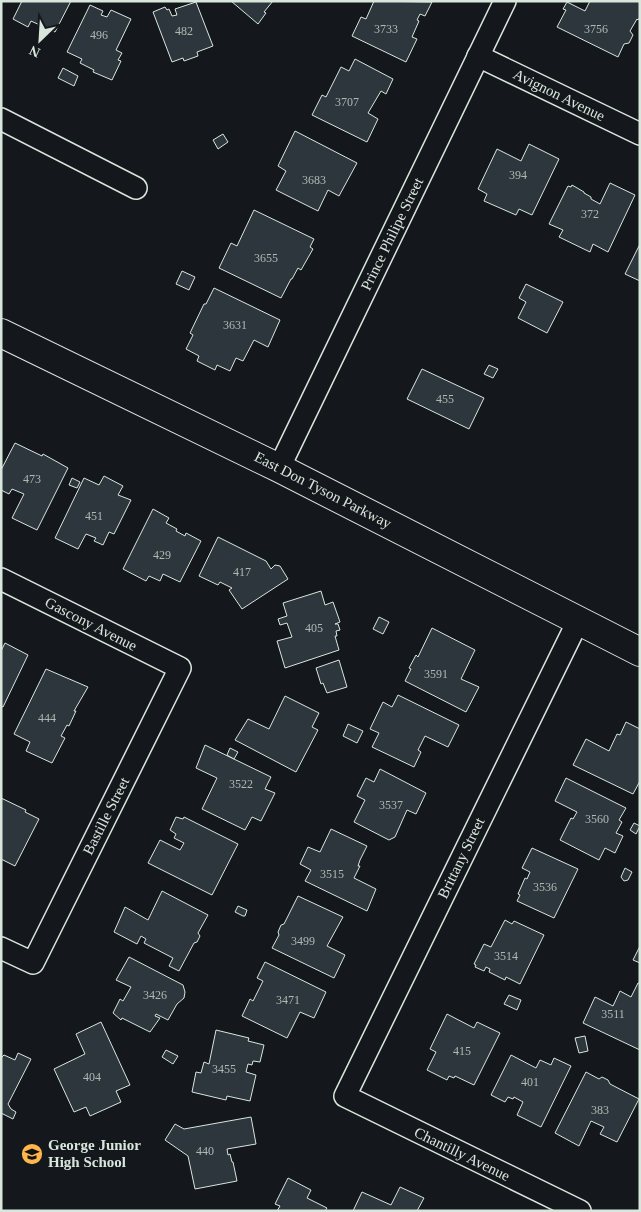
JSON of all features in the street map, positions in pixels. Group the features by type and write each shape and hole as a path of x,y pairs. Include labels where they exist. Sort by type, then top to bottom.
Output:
{"main road":[{"name":"East Don Tyson Parkway","path":"2,335 279,468 640,652"}],"street":[{"name":"Prince Philipe Street","path":"279,468 505,1"},
{"name":"Avignon Avenue","path":"478,56 640,134"},
{"path":"1,119 136,188"},
{"name":"Gascony Avenue","path":"1,579 180,668"},
{"name":"Brittany Street","path":"345,1096 578,621"},
{"name":"Bastille Street","path":"1,948 33,963 180,668"},
{"name":"Chantilly Avenue","path":"345,1096 580,1211"}],"building":[{"path":"22,1 71,1 55,32 31,21 28,27 13,19"},
{"path":"231,1 273,1 264,12 266,13 258,24"},
{"path":"374,1 432,2 425,16 420,14 417,20 419,21 412,37 417,39 406,62 352,36 361,17 366,19"},
{"path":"590,1 640,1 640,17 630,31 633,35 629,43 624,44 618,57 557,27 566,10 563,9 567,2 585,11"},
{"path":"196,2 213,46 197,52 198,56 184,61 183,58 172,62 153,12 165,7 167,10 169,9 172,16 177,15 175,9"},
{"path":"90,5 103,11 101,15 107,17 111,10 131,19 116,50 122,53 118,60 121,61 112,80 93,72 94,70 80,63 82,59 67,52"},
{"path":"355,59 393,79 386,94 381,91 368,113 378,119 367,142 312,115 322,95 326,97 341,67 349,71"},
{"path":"63,68 78,76 74,86 58,78"},
{"path":"295,131 357,163 339,196 328,190 318,211 276,190 286,171 278,166"},
{"path":"223,134 228,142 218,149 213,140"},
{"path":"529,144 559,159 532,215 519,209 516,215 484,201 487,194 478,189 497,149 521,161"},
{"path":"610,183 635,195 608,252 593,244 590,252 559,237 563,230 549,224 568,186 571,187 572,185 600,204"},
{"path":"254,210 314,239 310,247 313,249 301,270 298,268 281,298 219,268 231,243 237,246"},
{"path":"640,244 640,281 625,274"},
{"path":"182,271 195,277 189,290 176,284"},
{"path":"526,284 563,302 547,333 518,318 526,302 519,298"},
{"path":"214,288 280,320 268,347 254,340 243,361 236,358 230,371 217,365 215,370 197,361 199,356 186,349 193,335 190,333"},
{"path":"489,365 498,369 493,378 484,374"},
{"path":"422,369 484,398 469,429 407,399"},
{"path":"15,443 42,456 43,454 68,468 37,530 12,518 24,494 12,489 9,494 1,490 1,470"},
{"path":"104,476 123,486 118,495 131,500 114,534 109,532 103,545 94,541 96,538 86,534 78,549 55,538 84,478 99,485"},
{"path":"72,478 80,482 77,488 69,485"},
{"path":"153,509 169,518 166,523 177,529 176,531 185,536 186,533 201,541 180,582 163,574 160,581 149,576 146,581 123,569"},
{"path":"218,537 266,561 271,569 275,565 280,566 288,579 242,609 229,590 232,588 220,582 218,585 199,576"},
{"path":"321,591 325,605 333,602 340,622 335,624 338,624 340,630 336,631 337,636 335,636 339,650 285,668 277,641 292,637 287,623 280,625 278,619 287,616 283,603"},
{"path":"379,617 389,622 383,634 373,629"},
{"path":"432,628 475,650 461,679 479,687 466,712 405,681 411,669 409,668 416,655 418,657"},
{"path":"5,643 28,655 3,707 1,706 1,651"},
{"path":"339,660 347,687 327,693 323,683 321,684 316,668"},
{"path":"46,669 88,687 74,711 76,711 69,726 67,725 61,736 65,738 52,763 26,751 30,742 14,734"},
{"path":"398,695 459,725 448,747 425,736 418,750 421,752 414,767 372,747 379,733 370,729 383,702 392,707"},
{"path":"285,696 319,713 312,727 318,730 296,772 235,740 248,719 269,729"},
{"path":"626,722 640,729 640,781 633,794 573,765 586,739 609,751 617,734 620,735"},
{"path":"348,724 363,731 357,743 343,736"},
{"path":"205,745 271,777 265,789 275,793 261,821 252,817 245,830 202,809 217,778 196,768"},
{"path":"230,748 238,752 234,759 227,755"},
{"path":"380,769 426,793 416,814 407,810 395,837 389,840 354,822 365,800 357,796 366,778 374,782"},
{"path":"566,778 626,808 619,820 622,822 616,833 623,836 615,853 605,848 599,860 560,840 571,818 573,819 577,812 555,801"},
{"path":"1,798 26,810 25,812 39,819 15,866 1,859"},
{"path":"176,817 183,819 184,817 238,844 212,895 148,863 160,840 180,850 184,843 174,838 176,834 170,830"},
{"path":"634,823 640,826 636,834 630,830"},
{"path":"331,829 367,846 354,878 376,889 367,911 305,881 311,870 300,864 308,847 320,852"},
{"path":"532,848 578,869 554,918 517,901 525,878 527,879 530,872 522,868"},
{"path":"625,868 632,872 628,880 624,881 621,877"},
{"path":"162,891 208,915 198,933 200,936 197,942 194,943 179,971 169,966 173,958 144,943 146,939 141,936 137,944 114,932 125,907 148,920"},
{"path":"298,896 343,917 327,946 345,955 334,978 272,948 279,935 278,932 281,925 284,924"},
{"path":"238,906 247,910 245,916 235,912"},
{"path":"505,920 512,924 514,921 544,935 520,984 506,977 505,980 489,972 490,969 486,967 484,971 475,967 476,965 474,964 484,944 491,947"},
{"path":"640,946 640,963 633,960"},
{"path":"129,957 183,985 185,992 184,998 177,1004 168,1020 156,1014 155,1016 160,1018 150,1032 122,1018 121,1020 113,1013 120,999 123,1001 131,987 116,980"},
{"path":"265,962 326,992 314,1018 300,1012 287,1038 242,1016 250,999 253,1001 263,981 257,978"},
{"path":"638,983 640,983 640,1050 583,1023 595,997 613,1006 620,991 631,997"},
{"path":"509,995 521,1000 517,1010 504,1004"},
{"path":"447,1014 474,1028 477,1022 500,1033 474,1085 455,1076 454,1078 449,1076 447,1080 427,1070 436,1052 430,1049"},
{"path":"101,1022 130,1085 116,1091 121,1102 90,1116 86,1107 74,1112 54,1069 85,1054 76,1034"},
{"path":"216,1030 249,1038 248,1041 264,1045 260,1062 253,1061 252,1065 248,1064 246,1072 256,1075 250,1101 227,1096 226,1100 192,1092 196,1072 201,1073 204,1062 209,1064"},
{"path":"585,1036 588,1051 579,1053 575,1038"},
{"path":"166,1050 178,1056 173,1064 162,1057"},
{"path":"18,1053 31,1059 8,1104 16,1112 13,1119 1,1113 1,1058 4,1055 15,1060"},
{"path":"511,1055 536,1068 540,1060 551,1065 554,1058 571,1066 541,1127 517,1115 523,1102 514,1097 513,1099 508,1097 505,1102 491,1095"},
{"path":"586,1072 599,1079 602,1077 608,1080 610,1084 639,1099 617,1142 600,1134 604,1127 591,1121 579,1146 555,1133"},
{"path":"251,1117 256,1144 227,1149 228,1155 230,1154 233,1162 237,1181 195,1189 188,1156 165,1140 175,1124 184,1129"},
{"path":"288,1178 311,1190 307,1198 327,1208 325,1211 277,1211 280,1206 275,1204"},
{"path":"400,1187 424,1198 417,1211 353,1211 362,1192 391,1205"}],"place":[{"name":"George Junior High School","path":"32,1154"}]}
